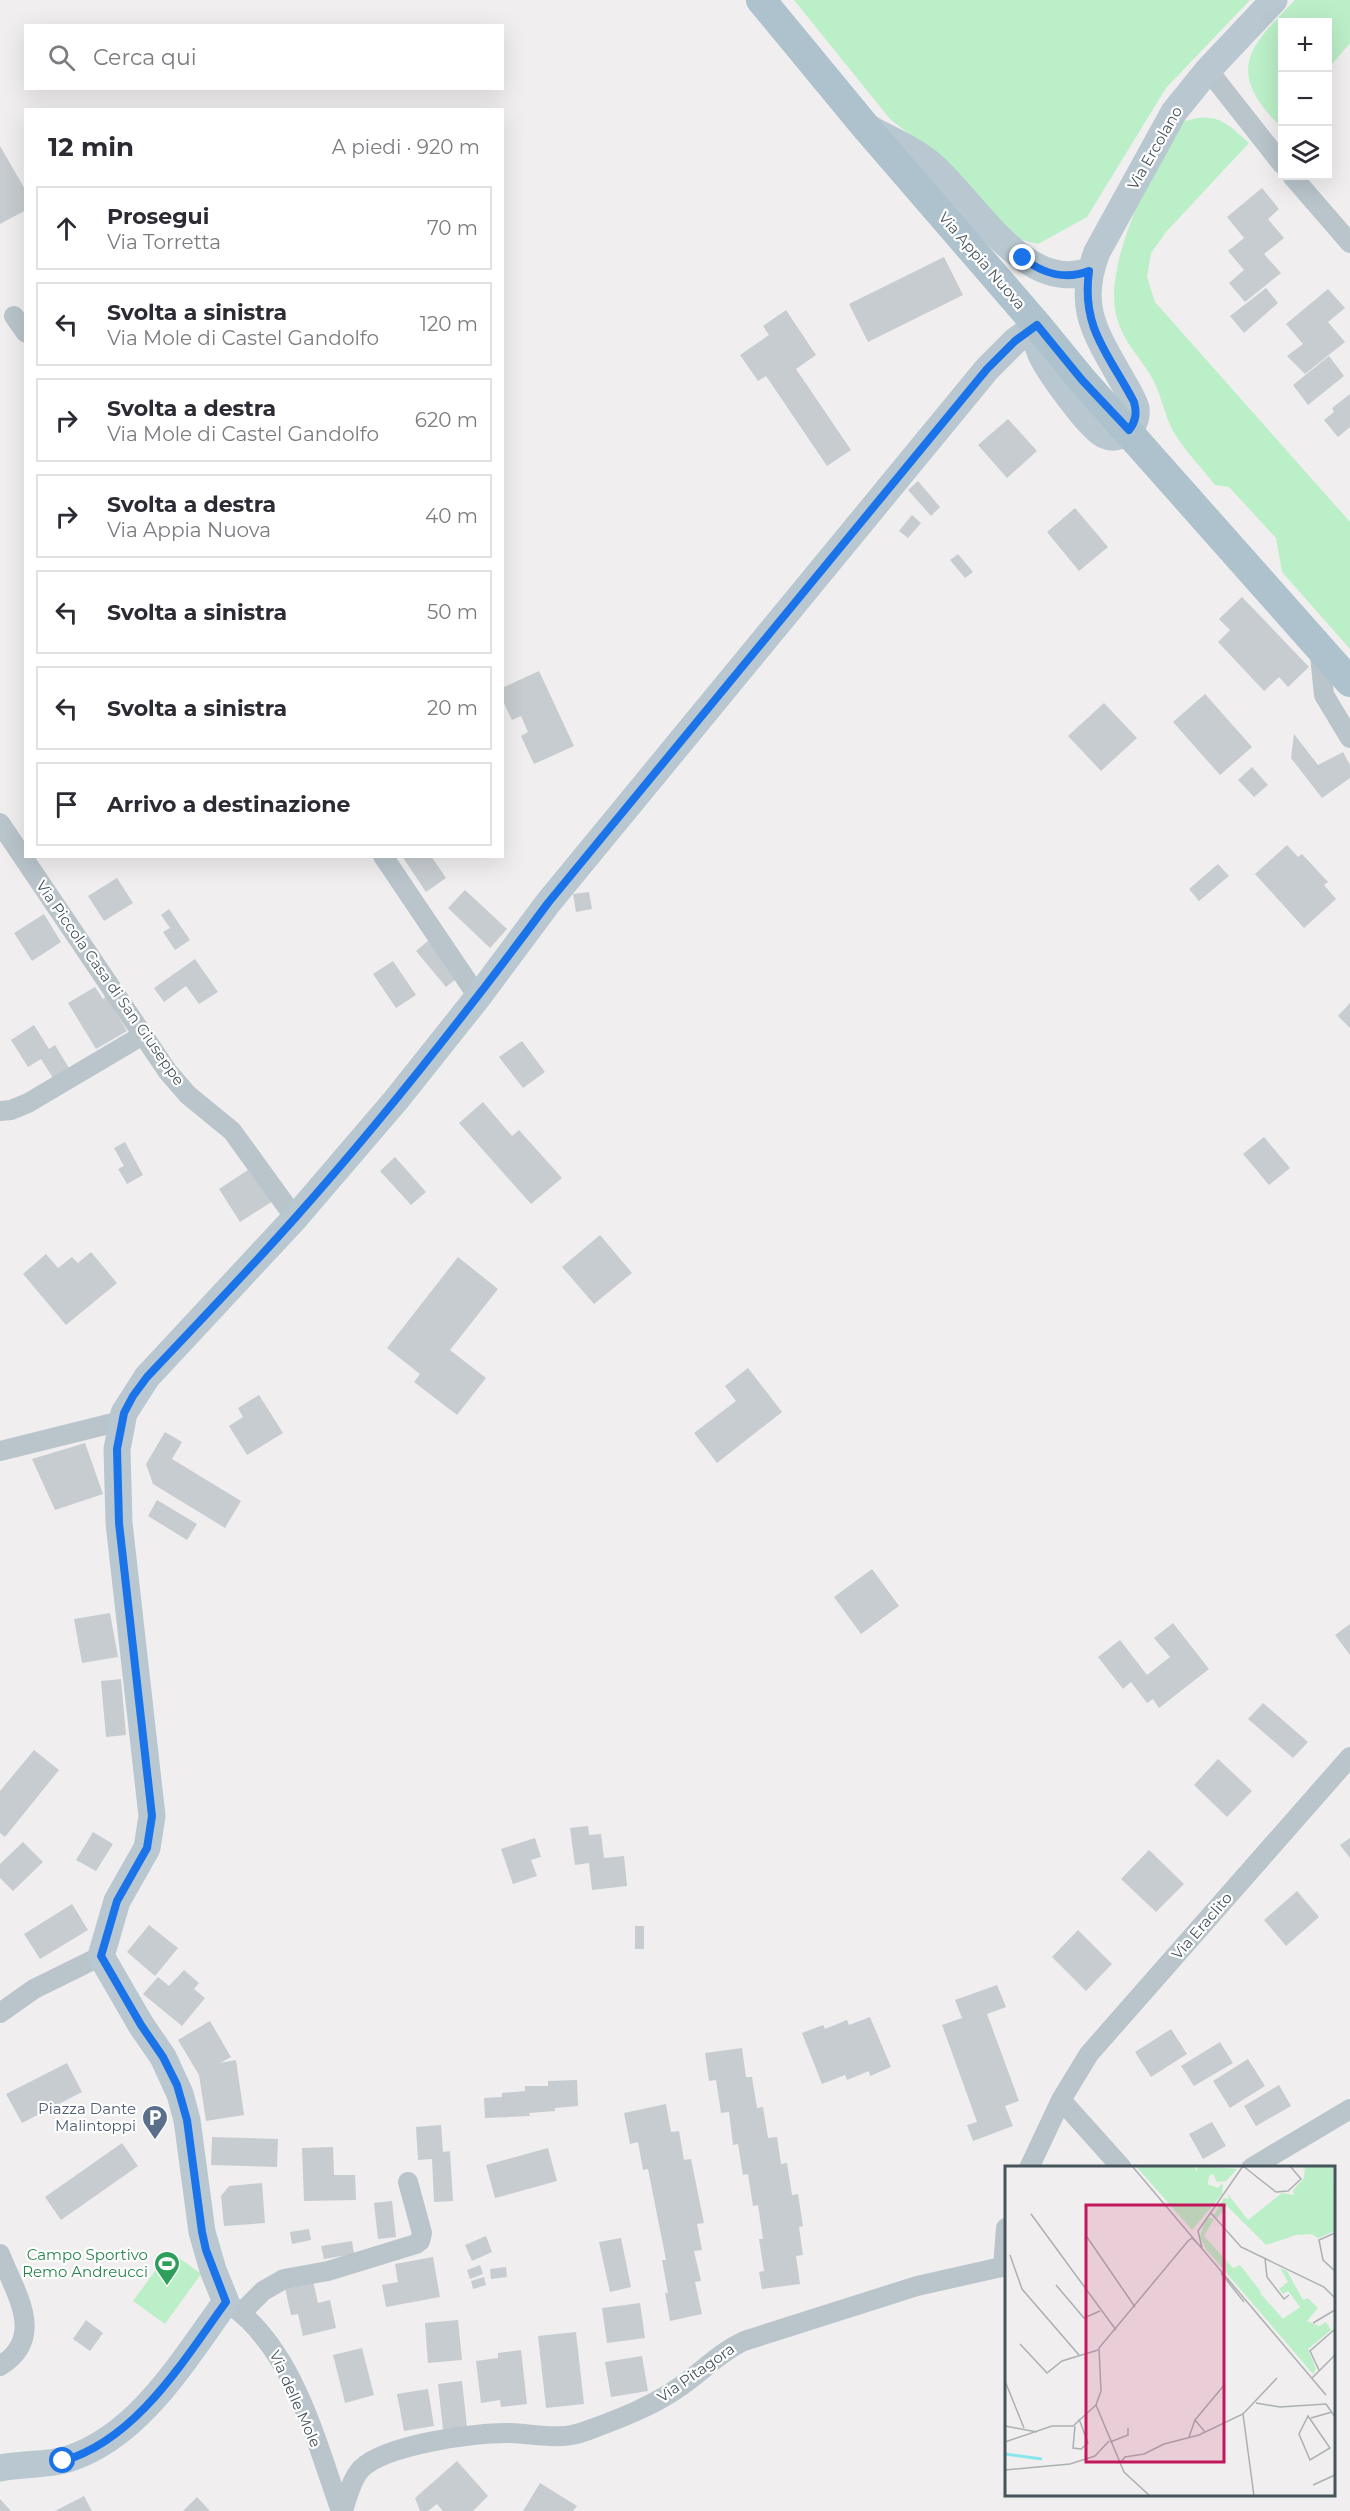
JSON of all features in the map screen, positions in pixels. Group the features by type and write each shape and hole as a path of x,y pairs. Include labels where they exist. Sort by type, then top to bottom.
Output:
{"main road":[{"name":"Via Appia Nuova","path":"761,0 865,126 1082,380 1129,430 1350,682"}],"street":[{"name":"Via Ercolano","path":"1093,261 1166,124 1208,70 1274,0"},
{"path":"1208,70 1278,159"},
{"path":"865,126 933,165 972,209 1031,264 1046,272 1063,276 1080,275 1093,261"},
{"path":"1295,180 1350,243"},
{"path":"1093,261 1087,303 1092,325 1136,408 1134,423 1129,430"},
{"path":"14,316 24,330"},
{"path":"234,2308 206,2250 187,2120 180,2094 163,2057 141,2025 101,1956 117,1901 147,1848 152,1816 119,1523 117,1449 121,1421 133,1396 147,1377 295,1218 396,1100 478,997 555,894 979,378 1007,348 1037,325"},
{"path":"1318,646 1324,694 1350,738"},
{"name":"Via Piccola Casa di San Giuseppe","path":"0,823 143,1035 182,1088 221,1120 240,1140 295,1218"},
{"path":"384,858 478,997"},
{"path":"0,1111 11,1110 28,1103 143,1035"},
{"path":"0,1451 121,1421"},
{"name":"Via Eraclito","path":"1030,2166 1061,2100 1089,2054 1350,1757"},
{"path":"0,2013 34,1989 101,1956"},
{"path":"1061,2100 1120,2166"},
{"path":"1254,2166 1350,2109"},
{"path":"0,2468 46,2464 70,2459 95,2447 123,2428 234,2308 284,2279 328,2271 416,2244 420,2241 422,2233 408,2182"},
{"path":"0,2254 26,2322 25,2337 19,2351 0,2366"},
{"name":"Via Pitagora","path":"342,2511 356,2477 366,2465 380,2456 430,2443 485,2434 572,2436 656,2402 684,2384 727,2349 744,2341 917,2286 1005,2267"},
{"name":"Via delle Mole","path":"234,2308 268,2340 293,2386 342,2511"}],"green space":[{"path":"794,0 1250,0 1166,88 1087,217 1038,244 1016,238 952,167 890,119"},
{"path":"1295,0 1350,0 1350,43 1332,64 1332,18 1279,17"},
{"path":"1278,18 1278,124 1262,106 1252,89 1248,74 1249,60 1255,46"},
{"path":"1178,116 1186,121 1206,118 1221,121 1249,143 1166,232 1151,253 1147,277 1155,302 1350,522 1350,649 1282,572 1276,538 1229,487 1215,485 1177,438 1154,383 1127,341 1117,318 1114,296 1123,244 1145,188"},
{"name":"Campo Sportivo Remo Andreucci","path":"170,2251 201,2274 165,2324 133,2301"}],"building":[{"path":"0,146 24,188 24,211 0,224"},
{"path":"1262,188 1279,209 1268,219 1284,238 1264,254 1281,273 1245,302 1229,283 1244,270 1228,251 1244,238 1227,217"},
{"path":"944,257 963,295 868,342 849,304"},
{"path":"1266,288 1278,303 1244,333 1230,316"},
{"path":"1328,289 1345,308 1328,322 1345,342 1305,374 1287,356 1303,344 1286,324"},
{"path":"786,310 816,355 796,369 851,450 827,466 766,376 758,381 740,355 769,335 763,326"},
{"path":"1329,356 1344,376 1308,405 1293,385"},
{"path":"1350,394 1350,427 1338,437 1324,420 1334,412 1332,408"},
{"path":"1008,419 1037,451 1007,478 978,445"},
{"path":"918,481 940,507 931,516 908,490"},
{"path":"1075,508 1108,547 1079,571 1047,532"},
{"path":"912,515 921,523 908,538 899,531"},
{"path":"958,554 973,572 965,578 950,560"},
{"path":"1242,597 1309,667 1288,687 1279,677 1264,691 1218,642 1230,630 1219,619"},
{"path":"539,671 574,746 534,764 521,736 528,732 521,716 512,720 504,703 504,687"},
{"path":"1205,694 1252,747 1220,775 1173,722"},
{"path":"1104,703 1137,738 1101,771 1068,736"},
{"path":"1294,734 1318,765 1343,752 1350,765 1350,778 1322,798 1291,758"},
{"path":"1252,767 1268,785 1254,797 1238,780"},
{"path":"1287,845 1298,857 1302,854 1328,882 1324,885 1336,899 1304,928 1255,874"},
{"path":"403,858 432,858 446,878 426,892"},
{"path":"1218,864 1229,876 1199,901 1189,889"},
{"path":"117,878 133,903 104,921 88,896"},
{"path":"465,890 507,929 490,948 448,908"},
{"path":"589,892 592,909 576,912 573,894"},
{"path":"169,909 190,940 175,950 163,932 170,928 161,915"},
{"path":"44,914 61,942 32,961 14,933"},
{"path":"429,940 460,976 446,987 416,951"},
{"path":"195,959 218,992 199,1004 186,986 164,1002 154,988"},
{"path":"393,961 416,995 396,1008 373,974"},
{"path":"95,987 103,999 106,996 127,1031 96,1049 68,1003"},
{"path":"1350,1003 1350,1028 1338,1016"},
{"path":"34,1025 49,1049 55,1045 69,1068 53,1078 41,1059 28,1067 11,1040"},
{"path":"522,1041 545,1072 523,1088 499,1057"},
{"path":"483,1102 512,1136 519,1130 562,1178 531,1204 459,1123"},
{"path":"1264,1137 1290,1168 1269,1185 1243,1154"},
{"path":"125,1142 143,1175 127,1184 118,1169 124,1166 114,1148"},
{"path":"395,1157 426,1192 411,1205 380,1171"},
{"path":"251,1168 273,1201 240,1222 219,1189"},
{"path":"600,1235 632,1273 594,1304 562,1267"},
{"path":"91,1252 117,1283 66,1325 23,1274 46,1254 58,1268 72,1257 78,1263"},
{"path":"458,1257 498,1289 450,1350 486,1378 457,1415 414,1382 420,1374 387,1348"},
{"path":"748,1368 782,1412 717,1463 694,1433 736,1401 725,1386"},
{"path":"259,1395 283,1433 247,1455 229,1426 243,1417 238,1408"},
{"path":"165,1432 182,1442 172,1459 241,1501 225,1528 153,1484 146,1464"},
{"path":"85,1443 103,1494 55,1510 32,1459"},
{"path":"157,1500 197,1524 187,1540 148,1516"},
{"path":"872,1569 899,1606 861,1634 834,1597"},
{"path":"110,1613 118,1657 82,1663 74,1619"},
{"path":"1173,1623 1209,1669 1159,1708 1153,1699 1147,1703 1131,1682 1123,1689 1098,1657 1120,1640 1147,1675 1170,1657 1154,1638"},
{"path":"1350,1624 1350,1655 1335,1635"},
{"path":"121,1679 126,1735 106,1737 101,1681"},
{"path":"1263,1703 1308,1742 1293,1758 1248,1719"},
{"path":"34,1750 59,1770 5,1837 0,1833 0,1791"},
{"path":"1218,1759 1252,1791 1227,1817 1194,1785"},
{"path":"588,1826 589,1835 601,1834 604,1858 624,1856 627,1886 592,1890 589,1863 575,1865 570,1828"},
{"path":"93,1832 113,1844 96,1871 76,1860"},
{"path":"535,1838 541,1857 531,1860 537,1876 513,1884 501,1849"},
{"path":"1350,1838 1350,1858 1340,1845"},
{"path":"23,1842 43,1862 13,1891 0,1878 0,1864"},
{"path":"1149,1850 1184,1884 1156,1912 1121,1879"},
{"path":"1297,1891 1319,1917 1286,1946 1264,1920"},
{"path":"72,1904 88,1930 40,1959 24,1934"},
{"path":"149,1925 178,1948 155,1976 127,1952"},
{"path":"635,1926 644,1926 644,1949 635,1949"},
{"path":"1078,1930 1112,1964 1086,1991 1052,1957"},
{"path":"184,1970 199,1983 194,1989 205,1998 182,2026 143,1994 158,1977 169,1986"},
{"path":"997,1985 1006,2007 987,2014 1019,2101 1005,2106 1013,2126 973,2141 967,2125 977,2122 942,2025 962,2018 955,2000"},
{"path":"870,2017 891,2067 870,2076 869,2071 847,2080 845,2075 822,2084 802,2033 823,2025 825,2029 847,2020 849,2025"},
{"path":"210,2021 231,2057 220,2063 236,2060 244,2115 206,2121 199,2075 178,2040"},
{"path":"1171,2029 1187,2054 1151,2077 1135,2052"},
{"path":"1220,2042 1233,2063 1194,2086 1181,2066"},
{"path":"742,2048 746,2077 752,2077 757,2108 763,2107 768,2138 777,2137 781,2164 787,2163 792,2195 798,2194 803,2226 799,2227 803,2255 796,2256 800,2284 762,2289 759,2272 764,2271 759,2239 763,2239 758,2205 753,2206 748,2174 743,2175 738,2144 733,2145 729,2112 721,2113 716,2080 709,2081 705,2053"},
{"path":"1248,2059 1265,2086 1230,2108 1213,2081"},
{"path":"67,2063 82,2092 22,2123 6,2094"},
{"path":"577,2080 578,2106 529,2113 530,2116 485,2118 484,2098 502,2097 502,2093 525,2091 525,2086 548,2086 548,2081"},
{"path":"1279,2085 1291,2106 1256,2126 1244,2106"},
{"path":"666,2104 671,2132 679,2131 684,2160 691,2159 704,2223 697,2224 702,2250 694,2251 701,2281 695,2282 702,2314 670,2321 662,2260 666,2260 648,2169 643,2170 638,2142 630,2144 624,2113"},
{"path":"1212,2122 1226,2146 1203,2159 1189,2134"},
{"path":"441,2125 443,2152 450,2151 453,2201 434,2202 432,2159 418,2160 416,2127"},
{"path":"212,2137 278,2139 277,2167 211,2165"},
{"path":"122,2143 138,2166 61,2220 45,2197"},
{"path":"333,2147 334,2175 355,2175 356,2200 304,2201 302,2148"},
{"path":"548,2148 557,2181 495,2198 486,2165"},
{"path":"262,2183 265,2223 224,2226 221,2196 229,2186"},
{"path":"392,2201 396,2237 378,2239 374,2203"},
{"path":"309,2229 311,2240 292,2244 290,2232"},
{"path":"486,2236 492,2252 472,2261 465,2245"},
{"path":"621,2238 631,2287 610,2292 599,2242"},
{"path":"352,2241 354,2254 324,2259 321,2246"},
{"path":"433,2257 440,2297 386,2307 382,2285 398,2282 395,2264"},
{"path":"480,2265 483,2274 470,2279 467,2270"},
{"path":"506,2267 507,2277 491,2279 490,2269"},
{"path":"484,2277 486,2285 473,2289 471,2281"},
{"path":"313,2281 318,2303 330,2300 336,2328 303,2336 298,2314 291,2315 285,2288"},
{"path":"640,2303 645,2338 607,2343 602,2308"},
{"path":"86,2320 103,2333 90,2351 73,2339"},
{"path":"458,2320 462,2360 428,2363 425,2323"},
{"path":"576,2332 584,2404 546,2408 538,2336"},
{"path":"362,2348 374,2395 345,2403 333,2355"},
{"path":"521,2350 527,2404 501,2407 500,2400 481,2403 476,2361 498,2358 498,2353"},
{"path":"642,2356 648,2391 611,2397 605,2362"},
{"path":"462,2381 467,2427 443,2430 438,2384"},
{"path":"428,2389 434,2426 404,2431 397,2394"},
{"path":"457,2461 488,2496 473,2511 443,2511 437,2504 428,2511 420,2511 415,2498"},
{"path":"540,2483 577,2506 573,2511 523,2511"},
{"path":"84,2496 92,2511 55,2511"},
{"path":"197,2497 210,2511 183,2511"},
{"path":"0,2499 11,2511 0,2511"}],"place":[{"name":"Piazza Dante Malintoppi","path":"155,2141"},
{"name":"Campo Sportivo Remo Andreucci","path":"167,2287"}],"route":[{"path":"63,2461 95,2447 123,2428 174,2373 226,2302 206,2250 202,2232 191,2145 180,2094 159,2050 141,2025 101,1956 117,1901 147,1848 152,1825 151,1794 119,1523 117,1449 124,1413 147,1377 295,1218 396,1100 460,1021 548,903 1000,355 1037,325 1082,380 1129,430 1134,423 1136,408 1096,336 1089,317 1087,308 1089,271 1080,275 1063,276 1046,272 1023,258"}]}
